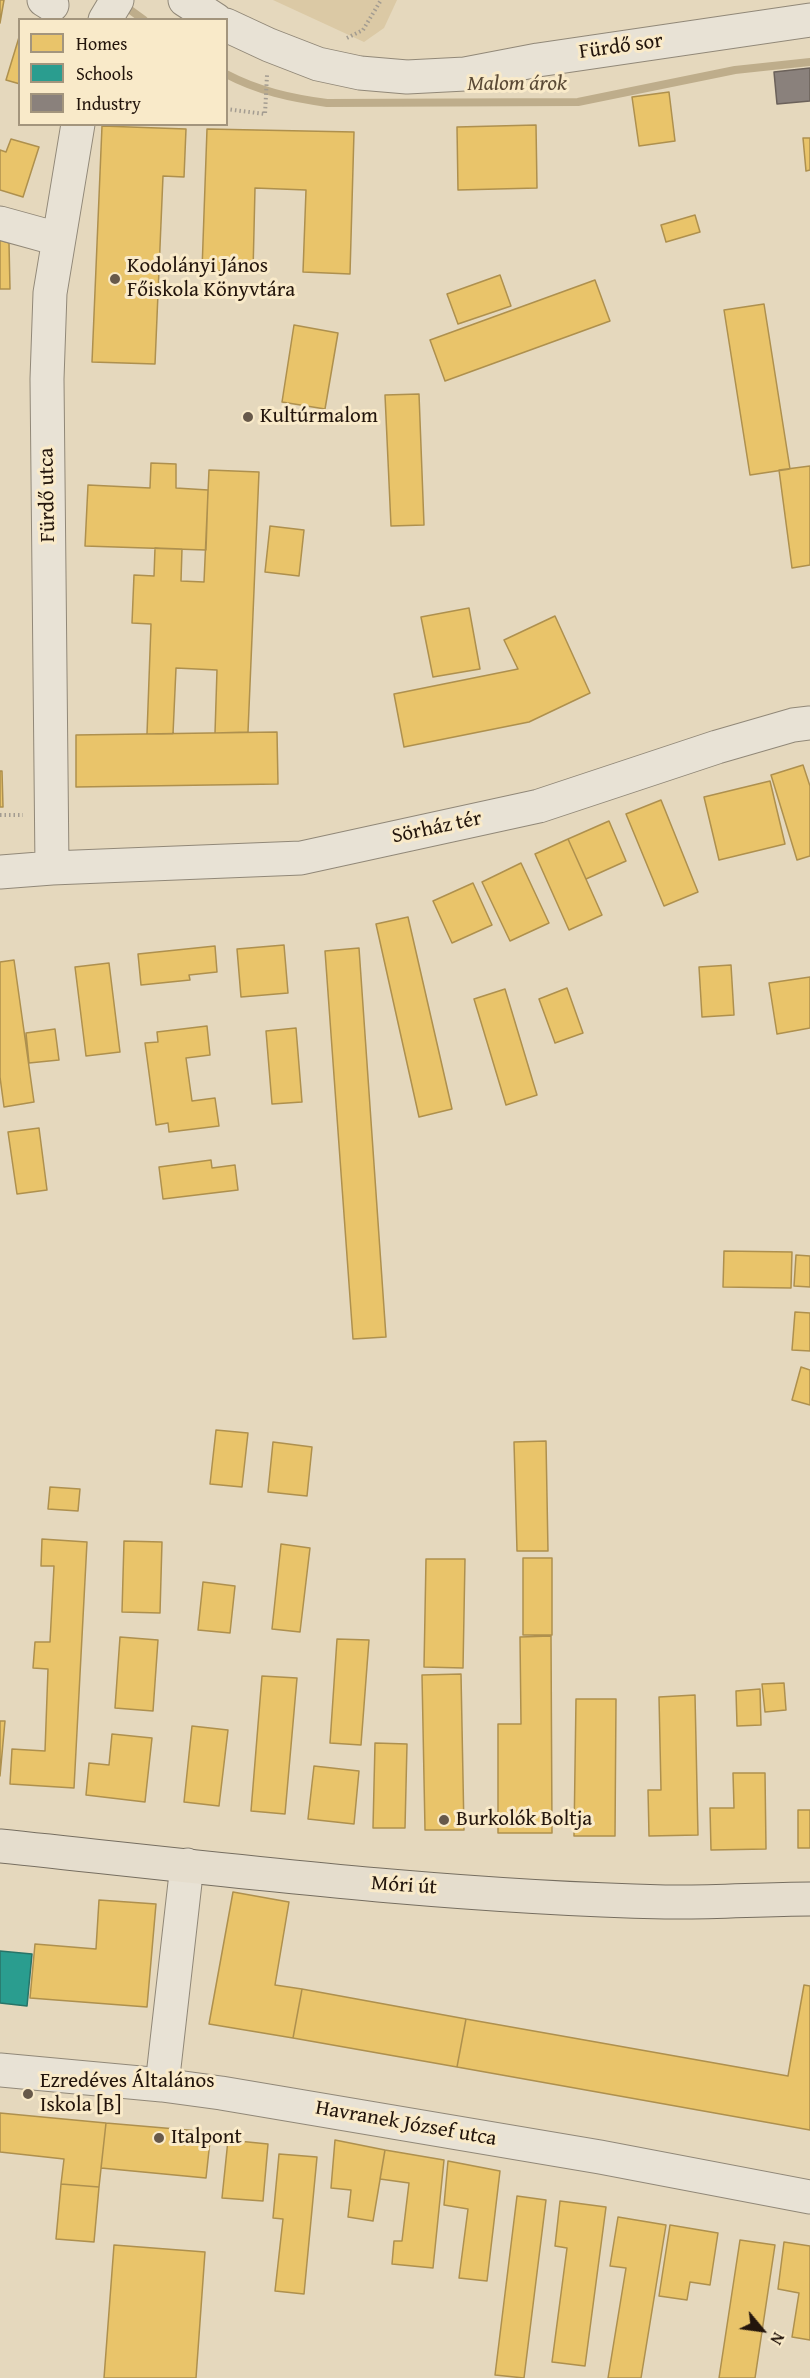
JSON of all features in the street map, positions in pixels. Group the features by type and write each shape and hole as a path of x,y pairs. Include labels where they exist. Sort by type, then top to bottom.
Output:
{"main road":[{"name":"Móri út","path":"0,1846 343,1881 538,1896 666,1902 810,1899"}],"street":[{"path":"106,18 117,0"},
{"path":"184,0 213,18"},
{"name":"Fürdő sor","path":"228,26 268,45 318,64 360,73 407,77 465,74 538,60 810,20"},
{"name":"Fürdő utca","path":"52,868 47,379 50,292 78,126"},
{"path":"0,223 58,239"},
{"name":"Sörház tér","path":"0,872 301,858 539,806 717,747 793,725 810,723"},
{"path":"162,2085 188,1865"},
{"name":"Havranek József utca","path":"0,2070 162,2085 600,2157 810,2197"}],"path":[{"path":"336,37 346,38 363,30 381,0"},
{"path":"228,109 265,114 267,70"}],"shaded area":[{"path":"273,0 397,0 384,28 364,42"}],"building: Homes":[{"path":"0,0 4,0 0,23"},
{"path":"18,41 18,83 6,80"},
{"path":"669,92 675,141 639,146 632,97"},
{"path":"536,125 537,188 458,190 457,127"},
{"path":"102,126 186,129 184,177 163,176 155,364 92,362"},
{"path":"207,129 354,132 350,274 303,272 306,190 255,188 253,272 202,270"},
{"path":"803,138 810,138 810,170 806,171"},
{"path":"11,139 39,147 23,197 0,190 0,150 6,152"},
{"path":"695,215 700,232 666,242 661,225"},
{"path":"0,240 9,243 10,289 0,289"},
{"path":"500,275 511,306 458,324 447,294"},
{"path":"595,280 610,321 445,381 430,340"},
{"path":"764,304 790,469 750,475 724,310"},
{"path":"294,325 338,333 325,409 282,402"},
{"path":"419,394 424,525 391,526 385,395"},
{"path":"151,463 176,464 176,488 208,490 206,550 85,546 88,485 150,488"},
{"path":"810,466 810,565 792,568 779,470"},
{"path":"209,470 259,472 248,732 215,733 217,670 176,668 173,734 147,734 151,624 132,623 134,575 154,576 155,548 182,549 181,581 204,582"},
{"path":"270,526 304,530 299,576 265,572"},
{"path":"469,608 480,669 433,677 421,617"},
{"path":"555,616 590,693 529,722 404,747 394,694 518,669 504,640"},
{"path":"277,732 278,784 76,787 76,735"},
{"path":"803,765 810,786 810,856 797,860 771,775"},
{"path":"0,771 2,771 3,807 0,807"},
{"path":"770,781 785,844 719,860 704,797"},
{"path":"661,800 698,892 664,906 626,814"},
{"path":"609,821 626,861 586,879 568,839"},
{"path":"568,839 602,915 569,930 535,854"},
{"path":"521,863 549,923 510,941 482,882"},
{"path":"473,883 492,925 452,943 433,901"},
{"path":"408,917 452,1109 419,1117 376,924"},
{"path":"284,945 288,993 241,997 237,949"},
{"path":"215,946 217,972 189,975 190,980 141,985 138,954"},
{"path":"359,948 386,1337 353,1339 325,951"},
{"path":"14,960 34,1102 4,1107 0,1077 0,962"},
{"path":"109,963 120,1052 86,1056 75,967"},
{"path":"731,965 734,1015 702,1017 699,967"},
{"path":"810,977 810,1028 777,1034 769,983"},
{"path":"567,988 583,1033 555,1043 539,999"},
{"path":"505,989 537,1095 506,1105 474,999"},
{"path":"207,1026 210,1055 186,1058 192,1101 215,1098 219,1126 169,1132 168,1123 156,1125 145,1043 158,1042 157,1032"},
{"path":"296,1028 302,1102 272,1104 266,1031"},
{"path":"55,1029 59,1060 29,1063 26,1033"},
{"path":"39,1128 47,1190 17,1194 8,1132"},
{"path":"211,1160 212,1168 235,1165 238,1190 163,1199 159,1167"},
{"path":"724,1251 792,1252 791,1288 723,1287"},
{"path":"796,1255 810,1256 810,1287 794,1286"},
{"path":"795,1312 810,1313 810,1351 792,1350"},
{"path":"801,1367 810,1370 810,1405 792,1400"},
{"path":"216,1430 248,1433 242,1487 210,1484"},
{"path":"546,1441 548,1551 517,1551 514,1442"},
{"path":"273,1442 312,1447 307,1496 268,1492"},
{"path":"50,1487 80,1489 78,1511 48,1509"},
{"path":"42,1539 87,1542 74,1788 10,1784 12,1749 45,1751 48,1669 33,1668 35,1642 50,1642 54,1566 41,1566"},
{"path":"124,1541 162,1542 160,1613 122,1612"},
{"path":"281,1544 310,1548 300,1632 272,1629"},
{"path":"523,1558 552,1558 552,1635 523,1635"},
{"path":"426,1559 465,1559 463,1668 424,1667"},
{"path":"203,1582 235,1586 230,1633 198,1630"},
{"path":"551,1636 552,1833 498,1833 498,1724 521,1724 520,1637"},
{"path":"120,1637 158,1640 153,1711 115,1708"},
{"path":"337,1639 369,1640 361,1745 330,1743"},
{"path":"461,1674 464,1830 425,1830 422,1675"},
{"path":"262,1676 297,1678 285,1814 251,1811"},
{"path":"784,1683 786,1710 765,1712 762,1684"},
{"path":"760,1689 761,1725 737,1726 736,1691"},
{"path":"695,1695 698,1835 649,1836 648,1790 661,1790 659,1697"},
{"path":"576,1699 616,1699 615,1836 574,1836"},
{"path":"0,1721 5,1721 0,1776"},
{"path":"192,1726 228,1730 219,1806 184,1802"},
{"path":"112,1734 152,1738 145,1802 86,1795 89,1763 109,1765"},
{"path":"375,1743 407,1744 405,1828 373,1828"},
{"path":"314,1766 359,1771 354,1824 308,1819"},
{"path":"733,1773 765,1773 766,1849 711,1850 710,1808 734,1808"},
{"path":"798,1810 810,1810 810,1848 798,1848"},
{"path":"233,1892 289,1902 275,1985 302,1989 293,2038 209,2024"},
{"path":"99,1900 156,1904 147,2007 30,1998 35,1944 96,1949"},
{"path":"804,1985 810,1986 810,2130 457,2067 466,2019 788,2076"},
{"path":"302,1989 466,2019 457,2067 293,2038"},
{"path":"0,2113 106,2123 99,2187 61,2184 64,2159 0,2152"},
{"path":"106,2123 211,2132 206,2178 101,2168"},
{"path":"228,2140 268,2144 263,2201 222,2198"},
{"path":"335,2140 385,2150 373,2221 348,2217 351,2190 331,2188"},
{"path":"385,2150 444,2160 433,2268 392,2264 394,2241 402,2241 409,2183 380,2179"},
{"path":"279,2154 317,2157 304,2294 275,2291 283,2219 273,2218"},
{"path":"448,2161 500,2171 487,2281 459,2278 468,2209 444,2205"},
{"path":"61,2184 99,2187 94,2242 56,2239"},
{"path":"517,2196 546,2200 524,2378 495,2375"},
{"path":"560,2201 606,2207 585,2366 552,2362 567,2248 555,2246"},
{"path":"618,2217 666,2225 641,2378 608,2378 626,2268 610,2266"},
{"path":"670,2225 718,2233 710,2285 690,2282 687,2300 659,2296"},
{"path":"740,2240 775,2245 755,2378 719,2378"},
{"path":"784,2242 810,2246 810,2340 792,2337 799,2293 778,2289"},
{"path":"114,2245 205,2252 196,2378 104,2378"}],"building: Schools":[{"path":"0,1951 32,1954 27,2006 0,2003"}],"building: Industry":[{"path":"810,68 810,101 777,104 774,72"}],"waterway":[{"name":"Malom árok","path":"122,4 141,18"},
{"name":"Malom árok","path":"228,75 275,93 327,103 578,102 735,70 810,62"}],"place":[{"name":"Kodolányi János Főiskola Könyvtára","path":"115,279"},
{"name":"Kultúrmalom","path":"248,417"},
{"name":"Burkolók Boltja","path":"444,1820"},
{"name":"Ezredéves Általános Iskola [B]","path":"28,2094"},
{"name":"Italpont","path":"159,2138"}]}
